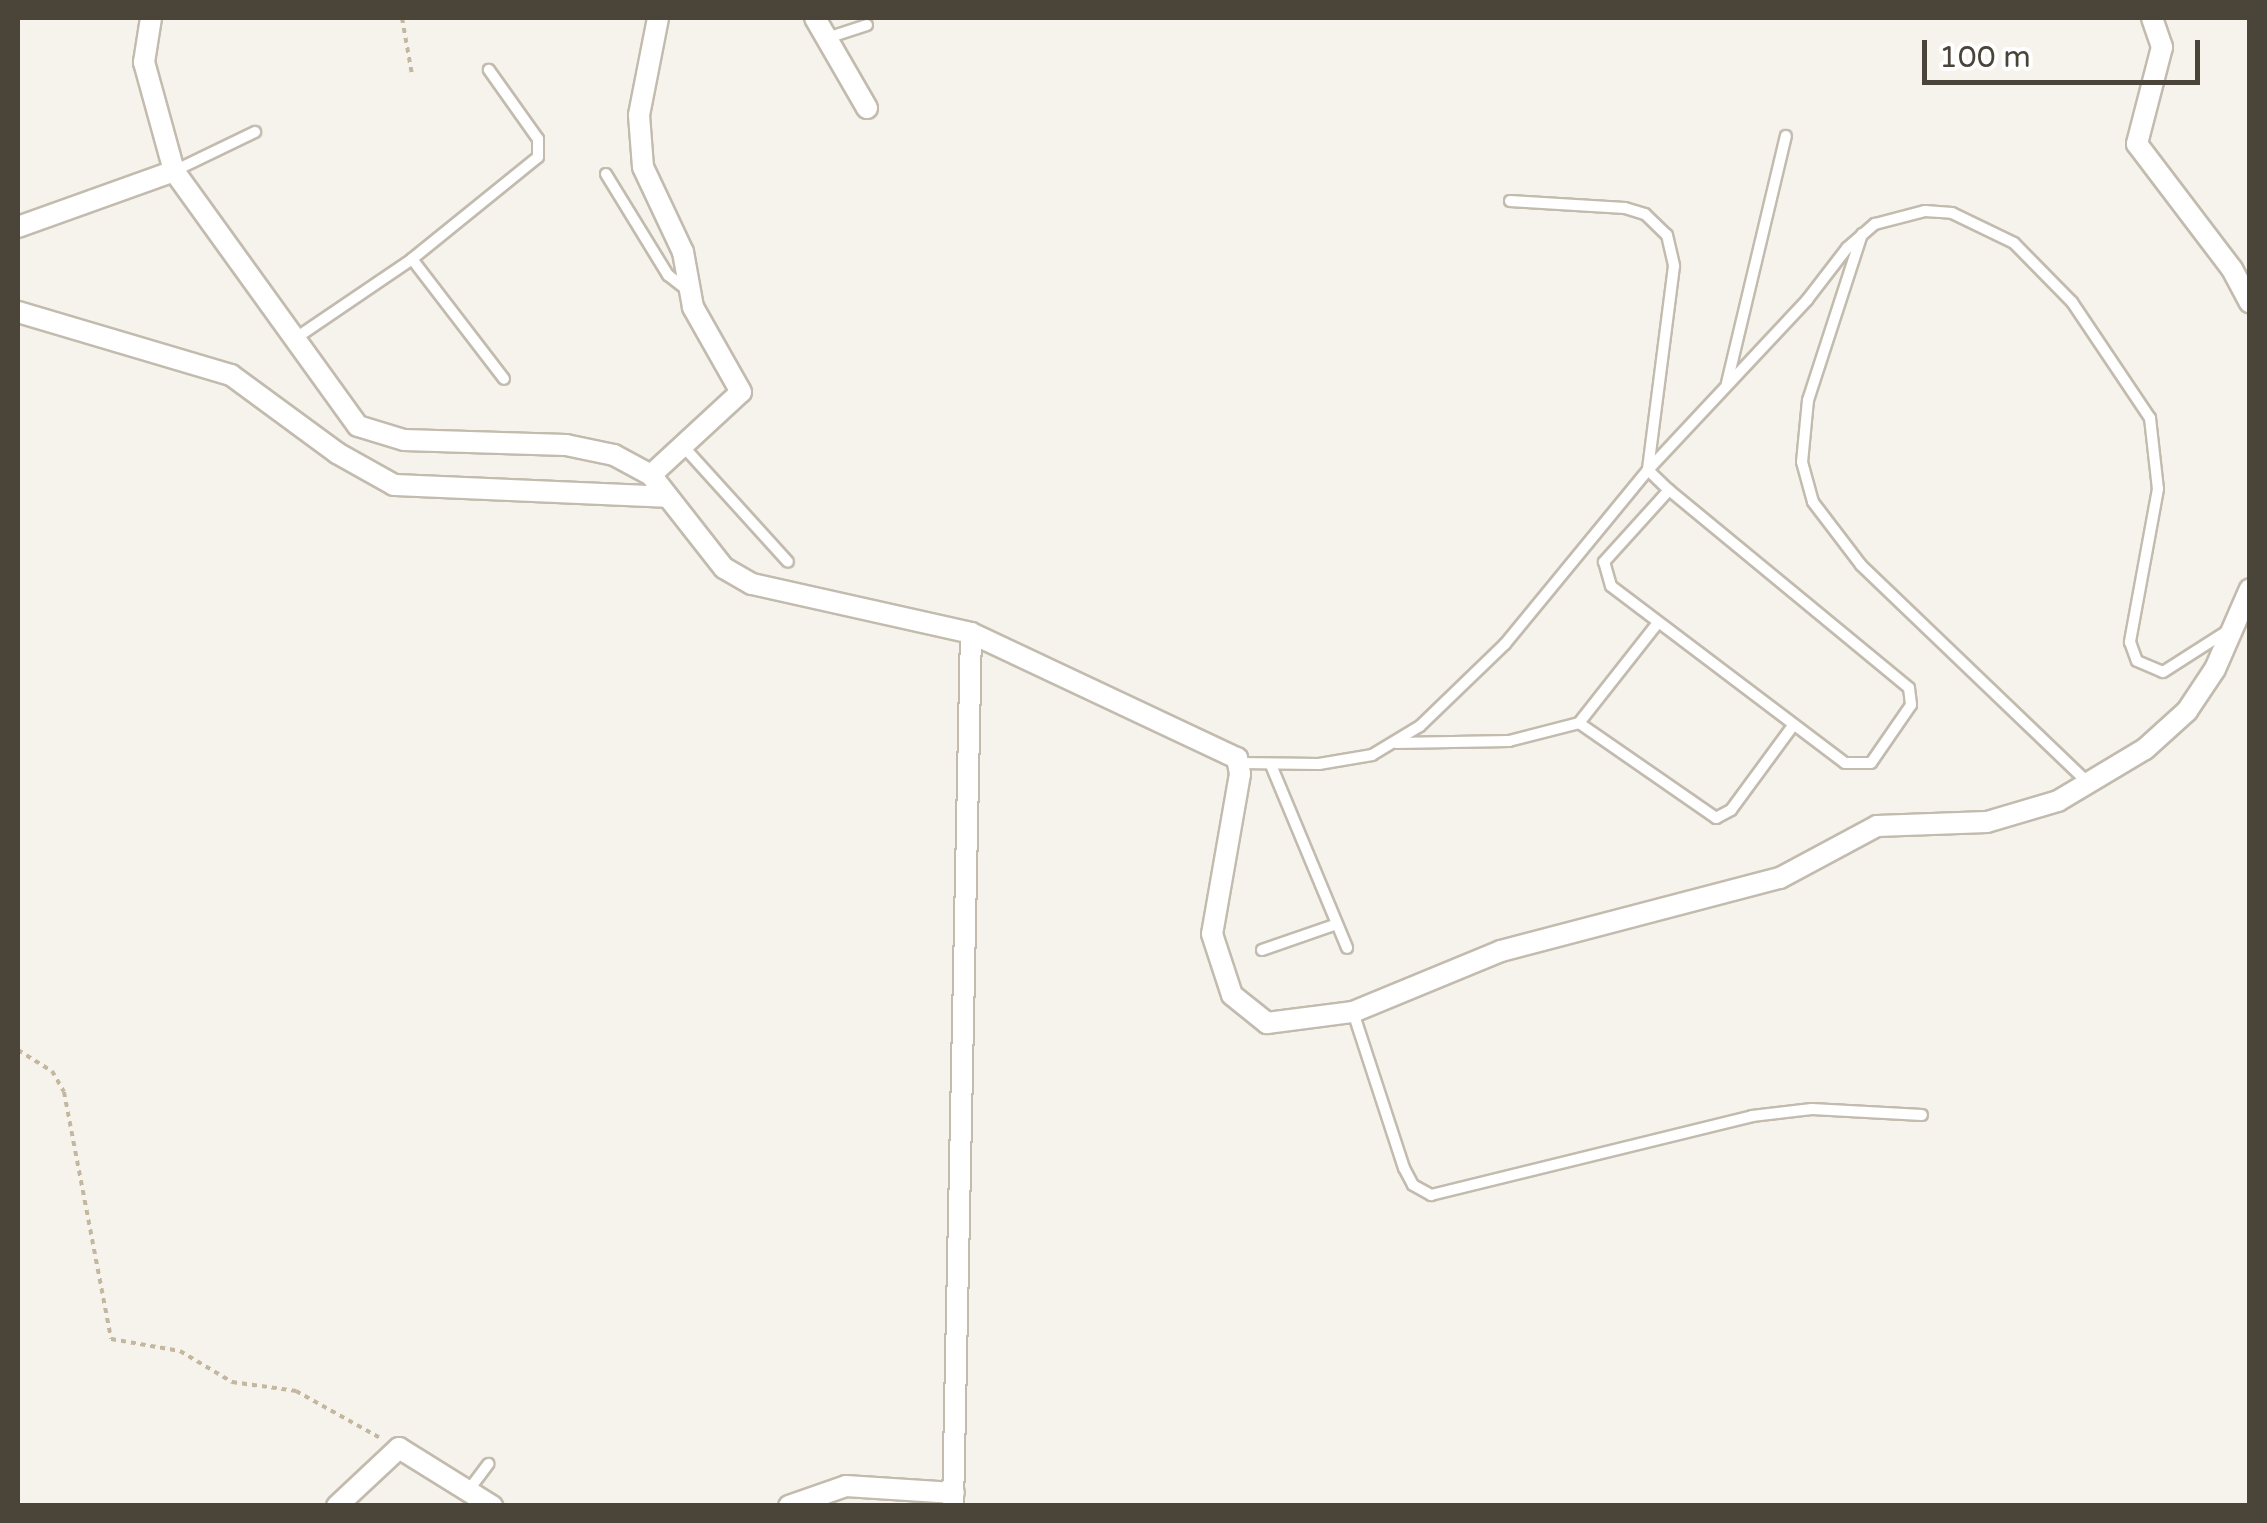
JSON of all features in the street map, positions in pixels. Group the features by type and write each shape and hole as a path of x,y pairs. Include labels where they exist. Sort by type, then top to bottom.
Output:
{"street":[{"path":"152,18 144,62 174,171 342,412 375,435 566,444 614,455 651,475 724,568 752,584 970,634 1240,764 1212,911 1220,974 1242,1008 1266,1022 1353,1012 1501,951 1790,874 1877,826 2006,819 2090,785 2187,711 2235,626 2250,589"},
{"path":"651,475 741,392 688,290 682,252 643,167 639,115 658,18"},
{"path":"815,18 867,108"},
{"path":"2152,18 2162,47 2137,144 2232,269 2250,303"},
{"path":"18,227 174,171"},
{"path":"18,312 232,375 336,453 394,484 666,497"},
{"path":"789,1506 846,1486 954,1499 970,634"},
{"path":"337,1506 397,1448 492,1506"}],"lane":[{"path":"827,38 868,25"},
{"path":"291,341 412,259 540,150 489,70"},
{"path":"174,171 254,132"},
{"path":"1726,386 1786,136"},
{"path":"606,174 668,276 688,290"},
{"path":"1510,202 1625,208 1645,214 1667,235 1674,266 1648,470"},
{"path":"1396,743 1505,644 1648,470 1862,233 1897,217 1952,213 2014,243 2072,302 2124,370 2155,437 2154,532 2132,653 2144,668 2163,672 2235,626"},
{"path":"1862,233 1808,400 1802,462 1813,502 1861,566 2090,785"},
{"path":"412,259 504,378"},
{"path":"684,446 788,562"},
{"path":"1648,470 1900,679 1911,695 1911,705 1863,767 1845,763 1792,727 1611,586 1602,568 1669,490"},
{"path":"1240,764 1349,760 1396,743 1509,741 1579,723 1657,624"},
{"path":"1579,723 1716,818 1731,810 1792,727"},
{"path":"1271,765 1347,948"},
{"path":"1262,950 1337,924"},
{"path":"1353,1012 1404,1168 1413,1185 1431,1195 1736,1118 1812,1110 1922,1115"},
{"path":"468,1492 488,1464"}],"path":[{"path":"402,18 412,75"},
{"path":"18,1050 52,1071 64,1092 112,1339 180,1351 232,1382 296,1391 397,1448"}]}
